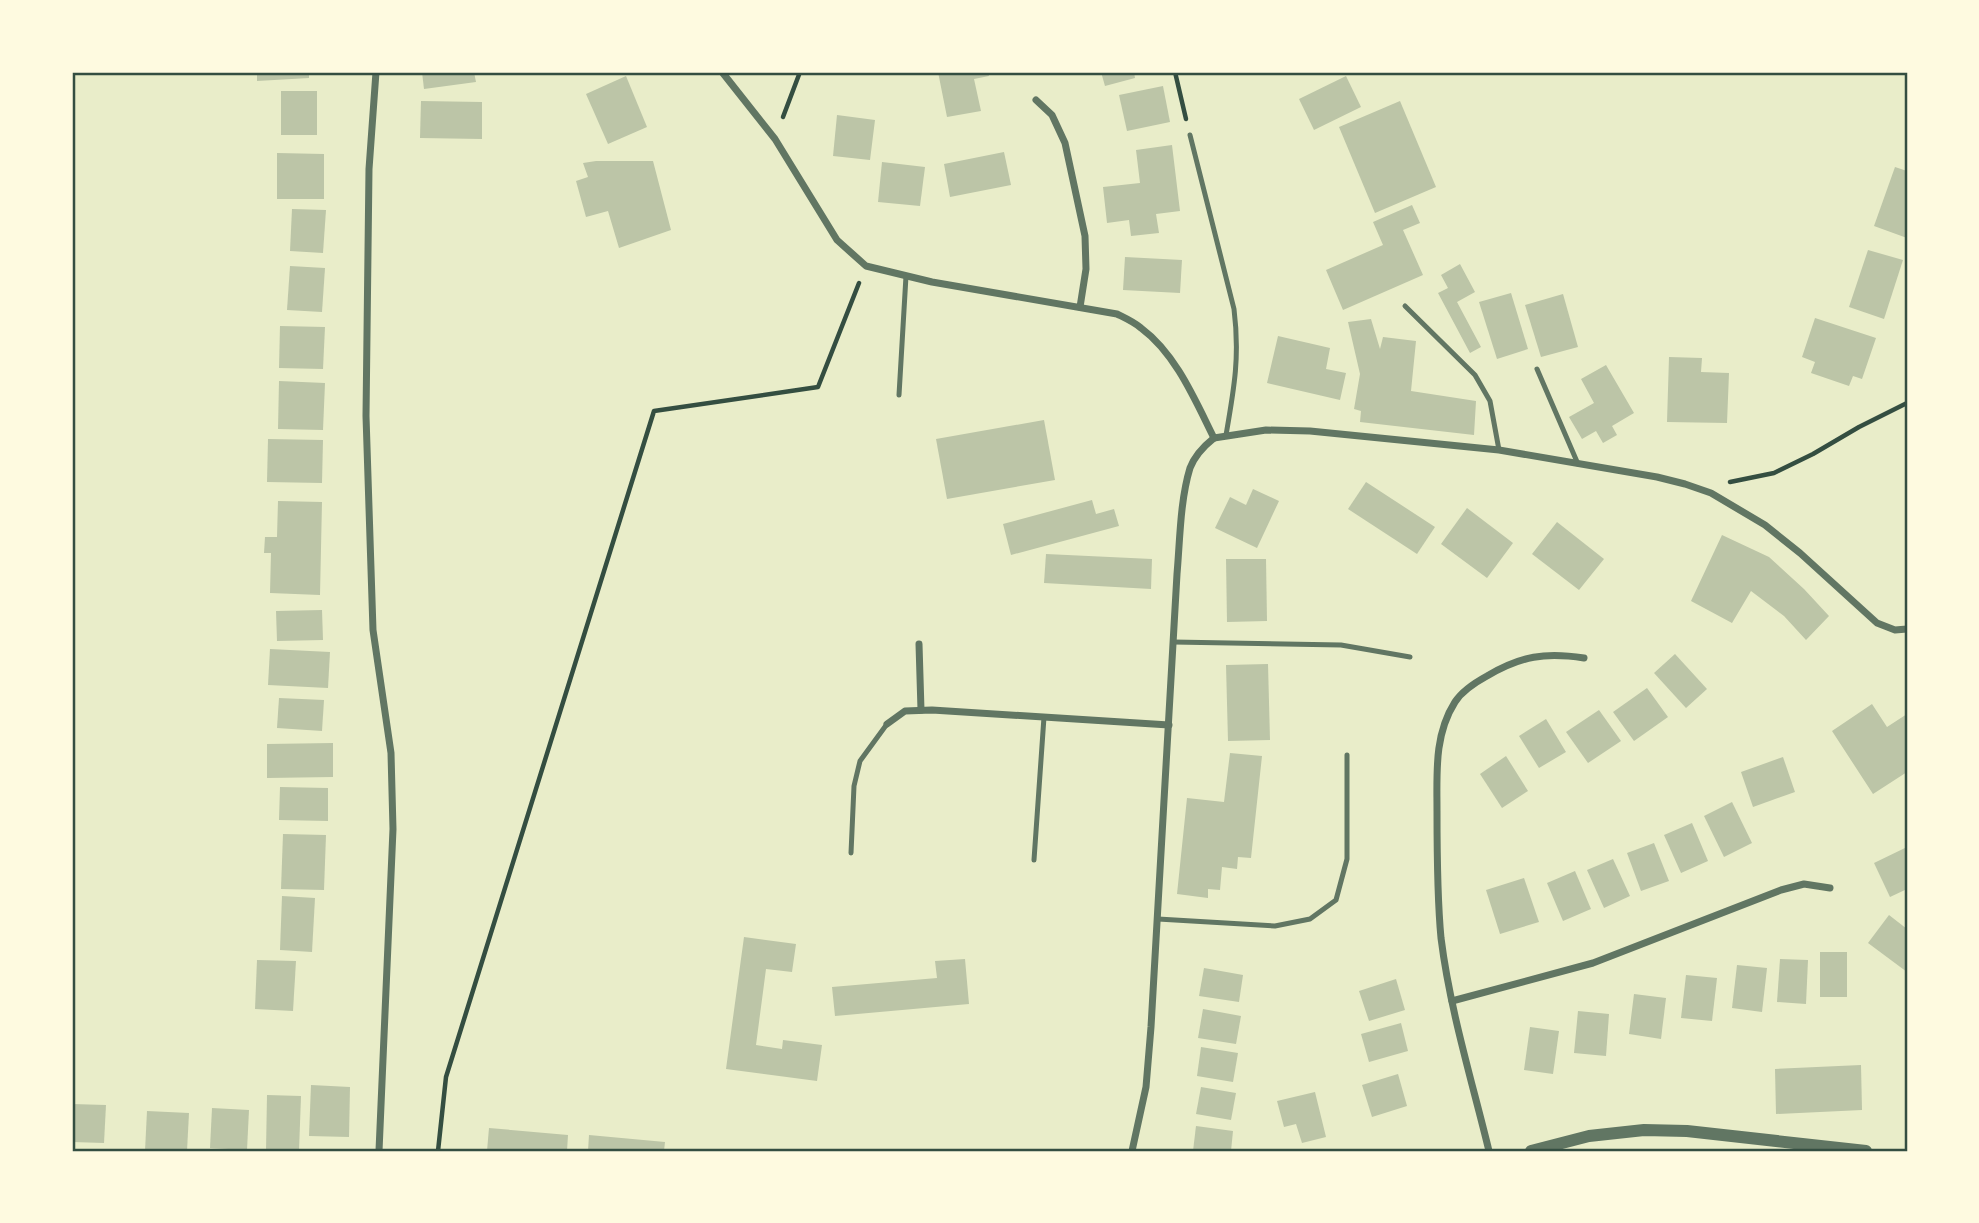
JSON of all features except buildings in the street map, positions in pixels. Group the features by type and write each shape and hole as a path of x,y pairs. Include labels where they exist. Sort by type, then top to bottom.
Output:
{"street":[{"path":"376,72 369,169 366,416 373,630 391,753 393,829 379,1151"},
{"path":"722,72 775,139 837,240 866,266 906,276 1117,314 1141,328 1165,352 1192,394 1214,438"},
{"path":"1036,100 1052,116 1065,143 1086,236 1086,269 1080,307"},
{"path":"1132,1151 1146,1087 1184,504 1191,467 1200,450 1214,438 1266,430 1310,431 1499,450 1657,477 1711,493 1733,504 1773,532 1877,623 1895,630 1907,629"},
{"path":"919,644 921,710"},
{"path":"1489,1151 1452,1001 1442,940 1437,871 1437,753 1443,725 1456,700 1474,683 1510,663 1542,656 1584,658"},
{"path":"887,724 905,711 921,710 1169,725"},
{"path":"1452,1001 1593,963 1781,890 1804,884 1830,888"},
{"path":"1531,1151 1589,1136 1644,1130 1687,1131 1866,1151"}],"lane":[{"path":"1190,135 1234,309 1237,368 1226,435"},
{"path":"899,394 906,276"},
{"path":"1405,306 1475,375 1490,401 1499,450"},
{"path":"1537,369 1578,464"},
{"path":"1173,642 1341,645 1410,657"},
{"path":"1034,860 1044,717"},
{"path":"851,853 854,786 860,761 887,724"},
{"path":"1158,919 1275,926 1310,919 1336,900 1347,859 1347,755"}],"path":[{"path":"775,139 800,72"},
{"path":"1175,72 1190,135"},
{"path":"438,1151 446,1077 654,411 818,387 866,266"},
{"path":"1711,493 1733,481 1774,473 1907,403"}]}
